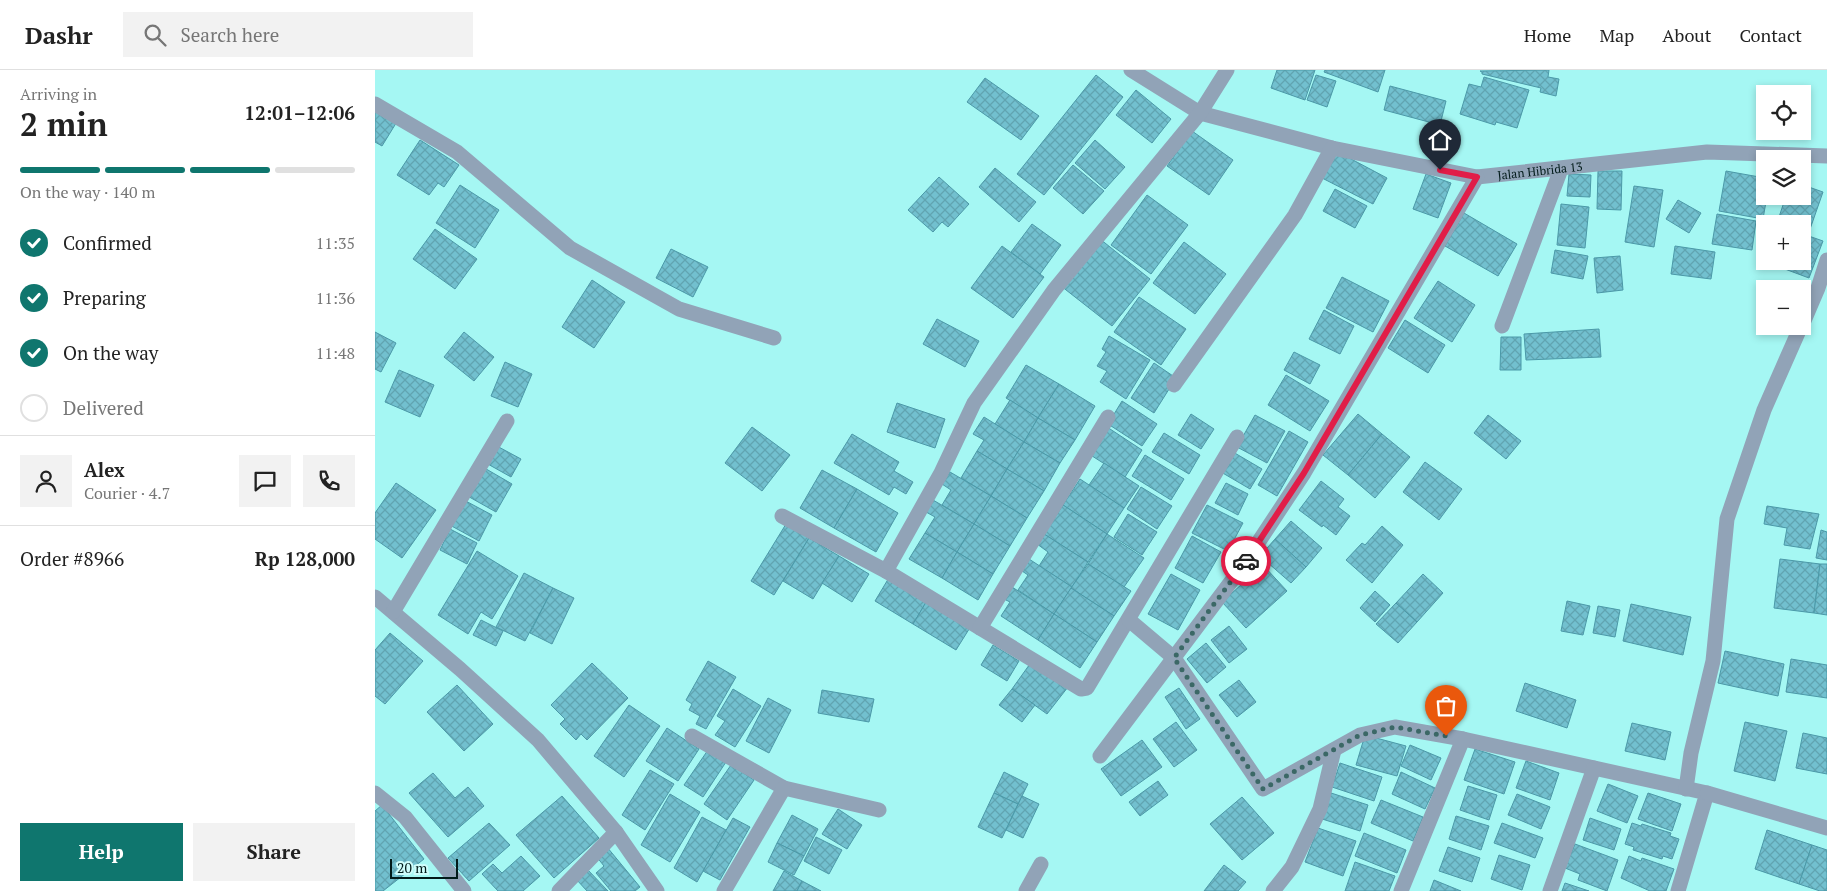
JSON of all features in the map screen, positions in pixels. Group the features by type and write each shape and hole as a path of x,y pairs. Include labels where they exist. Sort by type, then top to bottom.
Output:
{"street":[{"name":"Jalan Hibrida 13","path":"1131,70 1200,113 1332,148 1477,177 1707,152 1827,156"},
{"path":"886,571 941,473 974,403 1054,290 1200,113 1227,70"},
{"path":"375,104 457,152 570,248 679,310 775,338"},
{"path":"1174,385 1295,215 1332,148"},
{"path":"1502,326 1561,169"},
{"path":"1100,756 1242,567 1304,473 1477,177"},
{"path":"1811,304 1827,260"},
{"path":"1686,789 1691,753 1713,661 1727,519 1764,410 1798,335"},
{"path":"980,628 1108,417"},
{"path":"393,612 507,421"},
{"path":"782,516 886,571 1081,688 1087,688 1093,681 1237,438"},
{"path":"375,597 460,669 538,740 616,832 657,891"},
{"path":"1129,620 1174,658 1263,789 1360,735 1395,727 1463,739 1707,793 1827,828"},
{"path":"692,736 783,788 879,810"},
{"path":"1401,891 1463,739"},
{"path":"1273,891 1292,867 1320,809 1334,750"},
{"path":"1551,891 1594,768"},
{"path":"724,891 783,788"},
{"path":"375,793 405,817 464,891"},
{"path":"1678,891 1707,793"},
{"path":"559,891 616,832"},
{"path":"1026,891 1041,864"}],"building":[{"path":"1277,70 1315,70 1305,100 1271,88"},
{"path":"1325,70 1385,70 1378,92 1324,72"},
{"path":"1549,70 1548,77 1559,79 1556,96 1540,92 1541,88 1482,74 1480,71"},
{"path":"1096,75 1123,97 1044,195 1017,174"},
{"path":"1316,75 1336,81 1327,107 1307,100"},
{"path":"1484,77 1529,90 1517,128 1496,122 1495,125 1460,114 1469,84 1481,87"},
{"path":"985,78 1039,116 1021,140 967,102"},
{"path":"1390,86 1446,101 1440,125 1384,110"},
{"path":"1136,90 1171,119 1152,143 1116,115"},
{"path":"375,107 398,120 382,146 375,142"},
{"path":"1192,131 1233,160 1209,195 1167,166"},
{"path":"420,140 459,165 444,187 438,183 429,195 397,175"},
{"path":"1095,140 1125,167 1105,189 1075,163"},
{"path":"1336,151 1387,178 1373,204 1322,178"},
{"path":"1073,165 1104,191 1083,214 1053,188"},
{"path":"995,168 1036,202 1019,222 979,187"},
{"path":"1598,171 1622,171 1621,210 1597,209"},
{"path":"1726,171 1756,176 1756,205 1765,205 1764,215 1756,215 1756,218 1719,211"},
{"path":"1426,174 1451,183 1438,218 1413,209"},
{"path":"1569,174 1591,175 1590,197 1567,196"},
{"path":"939,177 969,204 948,227 942,222 933,232 908,210"},
{"path":"460,185 499,210 475,248 436,223"},
{"path":"1634,186 1663,190 1654,247 1625,242"},
{"path":"1811,188 1823,192 1811,226 1811,215 1780,215 1783,205 1811,205"},
{"path":"1335,189 1367,206 1355,228 1323,211"},
{"path":"1147,195 1188,225 1151,274 1111,245"},
{"path":"1678,200 1701,213 1689,233 1666,219"},
{"path":"1561,204 1589,207 1585,248 1557,245"},
{"path":"1464,213 1517,244 1498,276 1445,246"},
{"path":"1717,214 1756,221 1752,250 1712,244"},
{"path":"1032,224 1061,245 1040,274 1011,252"},
{"path":"435,229 477,259 455,289 413,259"},
{"path":"1811,237 1823,241 1809,278 1788,270 1811,270"},
{"path":"1100,239 1150,279 1112,326 1061,286"},
{"path":"1184,242 1226,274 1195,314 1153,283"},
{"path":"1002,246 1044,277 1013,318 971,288"},
{"path":"1675,246 1715,252 1711,279 1671,274"},
{"path":"671,249 708,267 693,297 656,278"},
{"path":"1555,250 1588,256 1583,279 1551,273"},
{"path":"1620,256 1623,290 1597,293 1594,258"},
{"path":"1342,277 1389,301 1373,332 1326,308"},
{"path":"592,280 625,302 594,348 562,327"},
{"path":"1438,281 1475,305 1452,342 1414,318"},
{"path":"1139,297 1186,329 1161,365 1114,332"},
{"path":"1324,310 1354,326 1340,354 1309,339"},
{"path":"937,319 979,341 965,367 923,344"},
{"path":"1405,320 1445,345 1428,373 1388,348"},
{"path":"1599,329 1601,357 1526,360 1524,334"},
{"path":"375,332 396,343 381,372 375,369"},
{"path":"464,332 494,357 474,381 444,357"},
{"path":"1109,336 1150,360 1126,399 1100,382 1107,371 1097,366 1106,352 1102,349"},
{"path":"1501,337 1521,337 1521,370 1500,370"},
{"path":"1294,352 1320,365 1310,384 1284,370"},
{"path":"505,362 532,374 518,407 491,396"},
{"path":"1154,363 1176,378 1154,413 1131,398"},
{"path":"1026,365 1059,384 1038,418 1006,398"},
{"path":"399,370 434,385 420,417 385,402"},
{"path":"1286,375 1329,401 1310,431 1268,405"},
{"path":"1059,384 1095,406 1075,440 1038,418"},
{"path":"1010,400 1038,418 1024,442 995,424"},
{"path":"1122,401 1157,424 1142,446 1108,424"},
{"path":"897,403 945,419 935,448 887,432"},
{"path":"1191,414 1214,429 1201,449 1178,435"},
{"path":"1358,414 1382,434 1348,475 1323,455"},
{"path":"1255,415 1285,431 1267,463 1237,447"},
{"path":"1488,415 1521,441 1506,459 1474,433"},
{"path":"984,417 1024,442 1007,469 977,451 984,440 973,434"},
{"path":"1038,418 1075,440 1060,463 1024,442"},
{"path":"752,427 790,455 762,491 725,463"},
{"path":"1107,427 1142,450 1125,477 1089,454"},
{"path":"1289,431 1308,442 1277,496 1258,485"},
{"path":"1164,433 1200,455 1189,474 1152,452"},
{"path":"852,434 899,462 894,471 913,482 906,494 894,487 889,495 834,463"},
{"path":"1382,434 1410,457 1375,498 1348,475"},
{"path":"1024,442 1060,463 1044,491 1007,469"},
{"path":"495,445 521,459 511,477 486,463"},
{"path":"977,451 1007,469 991,496 961,478"},
{"path":"1233,452 1262,469 1250,489 1221,472"},
{"path":"1145,455 1184,479 1171,500 1132,476"},
{"path":"1425,462 1462,489 1439,520 1403,492"},
{"path":"1104,463 1139,486 1124,508 1089,485"},
{"path":"481,466 512,484 496,512 464,494"},
{"path":"1007,469 1044,491 1027,518 991,496"},
{"path":"822,470 857,489 834,528 800,508"},
{"path":"950,472 991,496 974,524 942,505 951,490 942,484"},
{"path":"1080,479 1124,508 1107,534 1063,505"},
{"path":"1321,481 1344,499 1338,507 1350,516 1336,535 1299,510"},
{"path":"396,483 436,510 402,558 375,539 375,513"},
{"path":"1226,483 1248,494 1238,515 1215,503"},
{"path":"1141,487 1172,506 1157,529 1127,509"},
{"path":"857,489 898,513 876,552 834,528"},
{"path":"991,496 1027,518 1010,546 974,524"},
{"path":"462,499 492,515 479,541 448,524"},
{"path":"933,500 974,524 957,552 925,533 935,517 926,512"},
{"path":"1063,505 1107,534 1088,562 1044,534"},
{"path":"1207,505 1243,523 1228,551 1192,533"},
{"path":"1767,506 1819,514 1810,549 1784,545 1787,528 1764,524"},
{"path":"1128,514 1157,532 1142,555 1114,537"},
{"path":"1291,521 1322,548 1306,567 1275,539"},
{"path":"786,524 809,538 774,595 751,581"},
{"path":"974,524 1010,546 993,574 957,552"},
{"path":"1382,526 1403,545 1372,583 1346,560 1362,543 1365,545"},
{"path":"450,529 477,543 467,564 440,550"},
{"path":"1821,530 1827,532 1827,560 1816,558"},
{"path":"925,533 957,552 942,578 909,559"},
{"path":"1044,534 1088,562 1072,587 1039,566 1048,552 1037,544"},
{"path":"1107,534 1144,558 1124,587 1088,564"},
{"path":"1192,536 1221,552 1203,583 1175,568"},
{"path":"809,538 839,556 813,599 783,581"},
{"path":"1275,539 1306,567 1291,583 1260,556"},
{"path":"477,551 518,576 492,619 481,612 468,634 438,615"},
{"path":"957,552 993,574 978,600 942,578"},
{"path":"839,556 869,574 852,602 822,583"},
{"path":"1029,559 1072,587 1054,614 1018,590 1028,575 1022,571"},
{"path":"1780,559 1820,564 1814,613 1774,608"},
{"path":"1088,564 1131,591 1114,616 1071,588"},
{"path":"1820,564 1827,564 1827,615 1814,613"},
{"path":"1263,565 1287,591 1246,628 1222,602"},
{"path":"524,573 553,588 525,641 496,627"},
{"path":"1171,574 1200,590 1178,630 1148,614"},
{"path":"1423,574 1443,593 1417,622 1396,603"},
{"path":"890,576 928,599 913,624 875,601"},
{"path":"1012,587 1054,614 1038,640 1001,616 1010,602 1004,599"},
{"path":"553,588 574,598 552,644 530,633"},
{"path":"1071,588 1114,616 1097,642 1054,614"},
{"path":"1375,591 1390,605 1375,622 1360,608"},
{"path":"928,599 971,626 956,650 913,624"},
{"path":"1567,601 1590,606 1583,635 1561,631"},
{"path":"1396,603 1417,622 1398,643 1376,624"},
{"path":"1631,604 1691,617 1683,655 1623,641"},
{"path":"1598,606 1620,610 1615,637 1593,633"},
{"path":"1054,614 1097,642 1080,668 1038,640"},
{"path":"481,620 503,631 496,646 473,635"},
{"path":"1229,626 1247,649 1229,663 1211,640"},
{"path":"390,633 423,661 385,704 375,696 375,650"},
{"path":"1206,643 1226,667 1207,683 1187,659"},
{"path":"993,645 1019,661 1007,681 981,665"},
{"path":"1725,651 1784,664 1778,696 1718,683"},
{"path":"1791,659 1827,665 1827,698 1786,692"},
{"path":"708,661 736,677 706,729 696,724 700,716 689,710 692,704 686,700"},
{"path":"1032,661 1068,687 1047,714 1012,689"},
{"path":"592,663 628,698 587,740 581,734 576,740 560,724 565,719 551,705"},
{"path":"1239,680 1256,702 1237,717 1219,695"},
{"path":"1525,683 1576,700 1567,728 1516,711"},
{"path":"457,685 493,724 464,751 427,712"},
{"path":"1179,688 1200,719 1186,729 1165,697"},
{"path":"733,689 761,706 735,747 715,735 725,721 717,716"},
{"path":"1012,689 1035,705 1022,722 999,705"},
{"path":"822,690 874,699 869,722 818,713"},
{"path":"768,698 791,710 769,753 746,741"},
{"path":"629,705 660,726 624,777 594,756"},
{"path":"1176,722 1197,750 1174,767 1153,739"},
{"path":"1745,722 1787,731 1775,781 1734,771"},
{"path":"1632,723 1671,732 1665,760 1625,751"},
{"path":"667,728 699,749 678,781 646,761"},
{"path":"1803,733 1827,738 1827,774 1796,768"},
{"path":"1365,735 1406,746 1397,776 1356,765"},
{"path":"1142,740 1162,767 1121,796 1101,769"},
{"path":"1410,745 1441,758 1431,780 1401,766"},
{"path":"1475,749 1515,762 1504,794 1464,780"},
{"path":"708,750 726,762 703,797 684,785"},
{"path":"1526,761 1559,773 1550,800 1516,788"},
{"path":"1340,763 1382,777 1374,801 1332,787"},
{"path":"731,765 754,780 727,820 704,804"},
{"path":"650,770 674,784 645,830 622,815"},
{"path":"1004,772 1028,784 1018,804 994,793"},
{"path":"1401,772 1435,788 1425,809 1392,794"},
{"path":"433,773 455,798 468,787 484,806 448,837 409,793"},
{"path":"1158,781 1168,795 1140,816 1129,802"},
{"path":"1608,784 1638,796 1627,823 1597,811"},
{"path":"1468,786 1497,795 1489,820 1460,810"},
{"path":"1328,792 1368,805 1360,831 1319,818"},
{"path":"994,793 1018,804 1002,838 978,827"},
{"path":"1648,793 1681,804 1672,831 1638,819"},
{"path":"670,794 700,812 670,862 641,845"},
{"path":"1517,794 1550,807 1541,829 1508,815"},
{"path":"562,796 599,838 554,878 516,835"},
{"path":"1022,796 1039,804 1023,838 1006,830"},
{"path":"1242,797 1274,833 1242,860 1210,824"},
{"path":"1381,800 1423,817 1413,841 1371,823"},
{"path":"382,805 424,859 383,891 375,891 375,811"},
{"path":"838,809 862,825 847,849 822,834"},
{"path":"792,815 818,829 804,856 777,843"},
{"path":"1456,816 1489,826 1481,850 1449,839"},
{"path":"702,817 726,830 697,882 674,868"},
{"path":"733,818 750,827 720,880 703,871"},
{"path":"1590,818 1621,829 1614,850 1583,840"},
{"path":"489,823 510,845 469,881 448,858"},
{"path":"1502,823 1543,838 1535,858 1494,843"},
{"path":"1632,823 1641,826 1642,824 1671,833 1670,836 1679,839 1672,859 1663,856 1662,859 1633,850 1634,847 1625,844"},
{"path":"1318,828 1356,841 1343,876 1305,862"},
{"path":"1767,830 1812,845 1799,884 1755,869"},
{"path":"1364,833 1406,850 1397,873 1355,856"},
{"path":"816,837 842,850 829,874 804,861"},
{"path":"777,843 804,856 794,875 768,862"},
{"path":"1575,844 1618,860 1607,891 1578,880 1580,874 1565,868"},
{"path":"1812,845 1827,850 1827,891 1820,891 1799,884"},
{"path":"607,847 640,887 635,891 611,891 596,873 604,866 596,856"},
{"path":"1448,847 1480,858 1472,882 1439,871"},
{"path":"1499,855 1530,865 1522,890 1491,879"},
{"path":"521,856 540,876 523,891 498,891 482,874 493,864 502,873"},
{"path":"1629,856 1641,861 1642,858 1674,869 1666,891 1650,891 1621,878"},
{"path":"1355,862 1395,876 1389,891 1345,891"},
{"path":"1224,865 1246,882 1238,891 1204,891"},
{"path":"587,869 608,891 587,891 576,879"},
{"path":"784,871 802,881 797,891 773,891"},
{"path":"1434,880 1461,891 1430,891"},
{"path":"802,881 821,891 797,891"},
{"path":"1565,883 1589,891 1562,891"}],"way so far":[{"path":"1246,561 1174,658 1263,789 1360,735 1395,727 1446,736"}],"route":[{"path":"1246,561 1304,473 1477,177 1440,170"}]}
